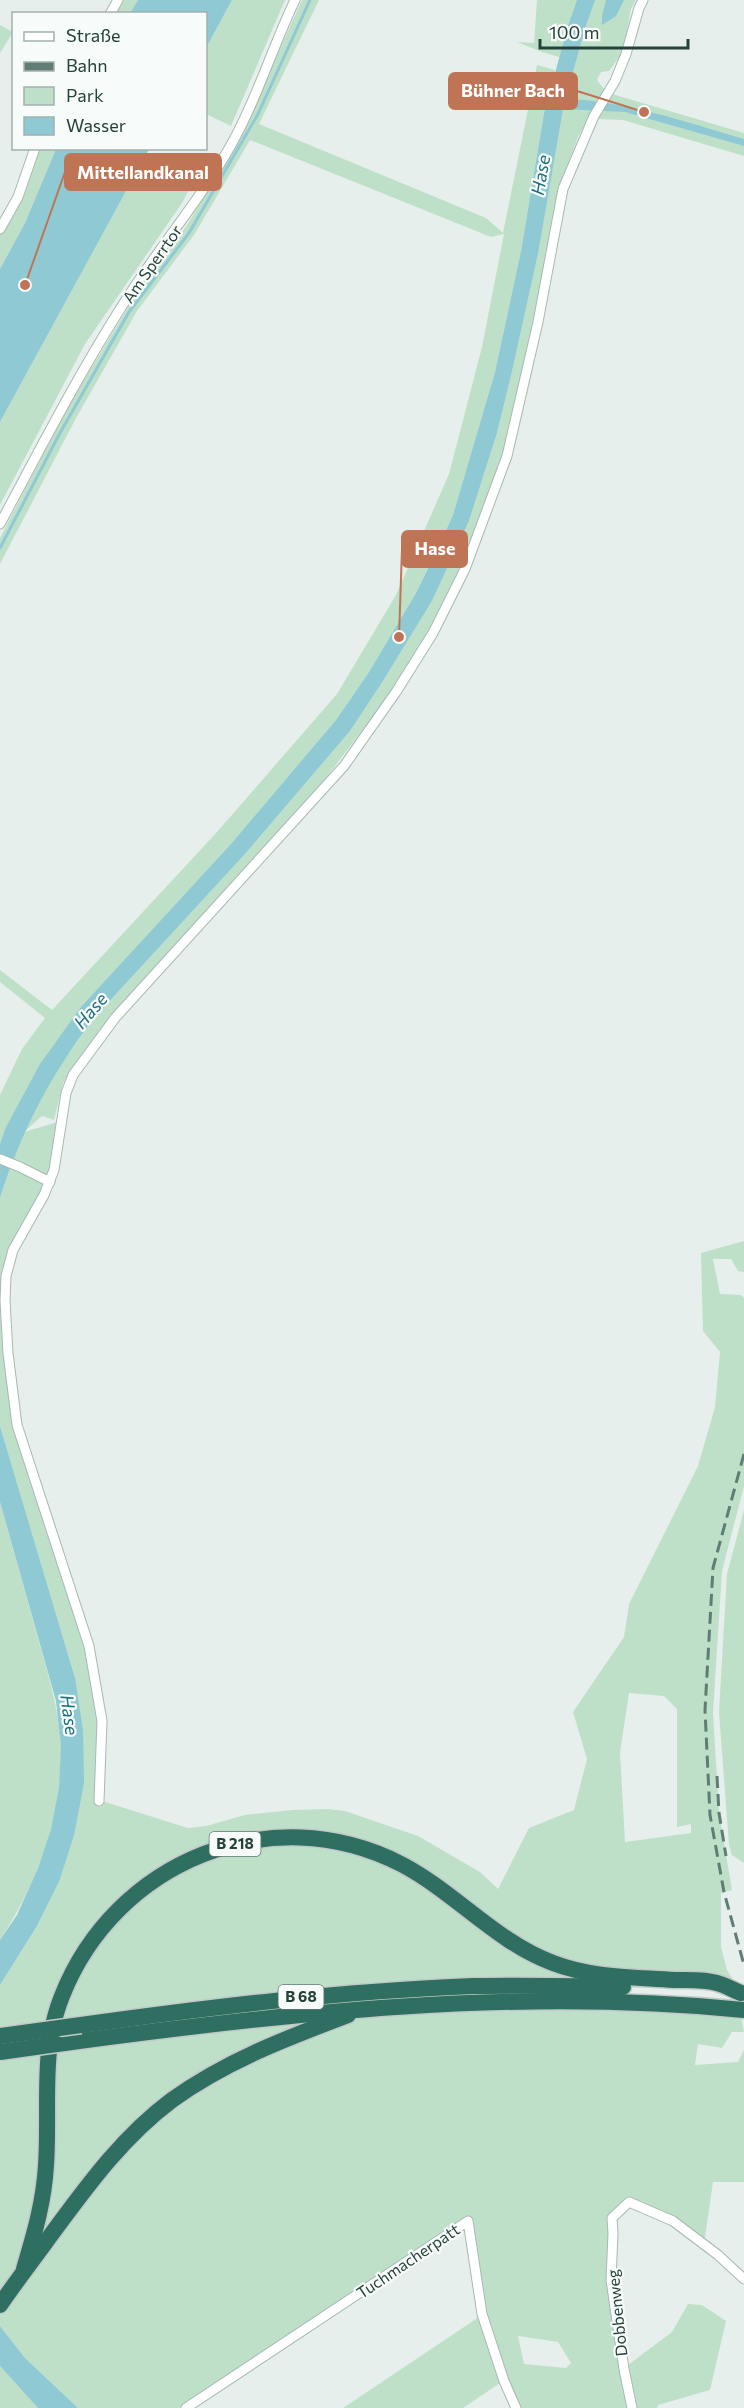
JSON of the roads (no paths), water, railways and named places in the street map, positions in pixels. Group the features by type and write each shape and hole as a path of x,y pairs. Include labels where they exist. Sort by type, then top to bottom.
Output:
{"highway":[{"name":"B 218","path":"24,2269 40,2216 44,2190 50,2043 60,1998 74,1968 91,1942 135,1893 189,1859 216,1848 270,1838 300,1837 353,1846 378,1854 423,1877 506,1937 550,1962 593,1974 715,1987 743,1993"},
{"name":"B 68","path":"0,2052 80,2033 292,1998 435,1988 715,1987"},
{"name":"B 68","path":"0,2036 80,2033 369,2008 474,2002 591,2002 739,2010"},
{"name":"B 218","path":"0,2306 24,2269 108,2161 143,2124 171,2101 249,2055 278,2041 369,2008"}],"street":[{"name":"Am Sperrtor","path":"0,524 120,308 195,204 232,142 253,101 296,0"},
{"path":"99,1801 102,1721 89,1646 17,1425 8,1353 5,1300 6,1276 13,1250 50,1182 66,1093 73,1075 115,1018 344,766 396,692 433,633 465,569 507,456 538,322 563,189 604,96 615,81 626,54 639,8 644,0"},
{"path":"0,229 18,197 34,150"},
{"path":"0,1159 50,1182"},
{"name":"Dobbenweg","path":"632,2408 611,2280 612,2218 628,2202 673,2221 718,2255 744,2280"},
{"name":"Tuchmacherpatt","path":"186,2408 468,2221 482,2314 504,2381 516,2408"}],"water":[{"path":"138,0 232,0 207,46 207,12 131,12"},
{"path":"577,0 595,0 584,31 566,99 611,104 656,113 744,139 744,146 625,112 563,109 538,254 497,433 469,521 432,601 350,731 245,854 94,1018 78,1040 28,1126 0,1198 0,1144 6,1127 40,1064 81,1007 232,843 336,720 369,672 416,593 434,556 453,515 495,372 521,251 544,113"},
{"path":"606,0 624,0 616,16 602,25 602,16"},
{"path":"56,150 148,150 0,422 0,269 25,223"},
{"path":"0,1426 75,1678 83,1730 84,1783 74,1835 59,1882 37,1926 0,1985 0,1940 17,1915 38,1868 51,1829 59,1788 61,1746 56,1701 0,1502"},
{"path":"0,2326 25,2358 78,2408 38,2408 0,2366"}],"waterway":[{"path":"0,548 60,433 129,312 189,233 258,114 310,0"}],"railway":[{"path":"744,1454 713,1568 705,1710 710,1815 724,1892 744,1965"},
{"path":"717,1776 719,1813 726,1856"}],"place":[{"name":"Bühner Bach","path":"644,112"},
{"name":"Mittellandkanal","path":"25,285"},
{"name":"Hase","path":"399,637"}]}
